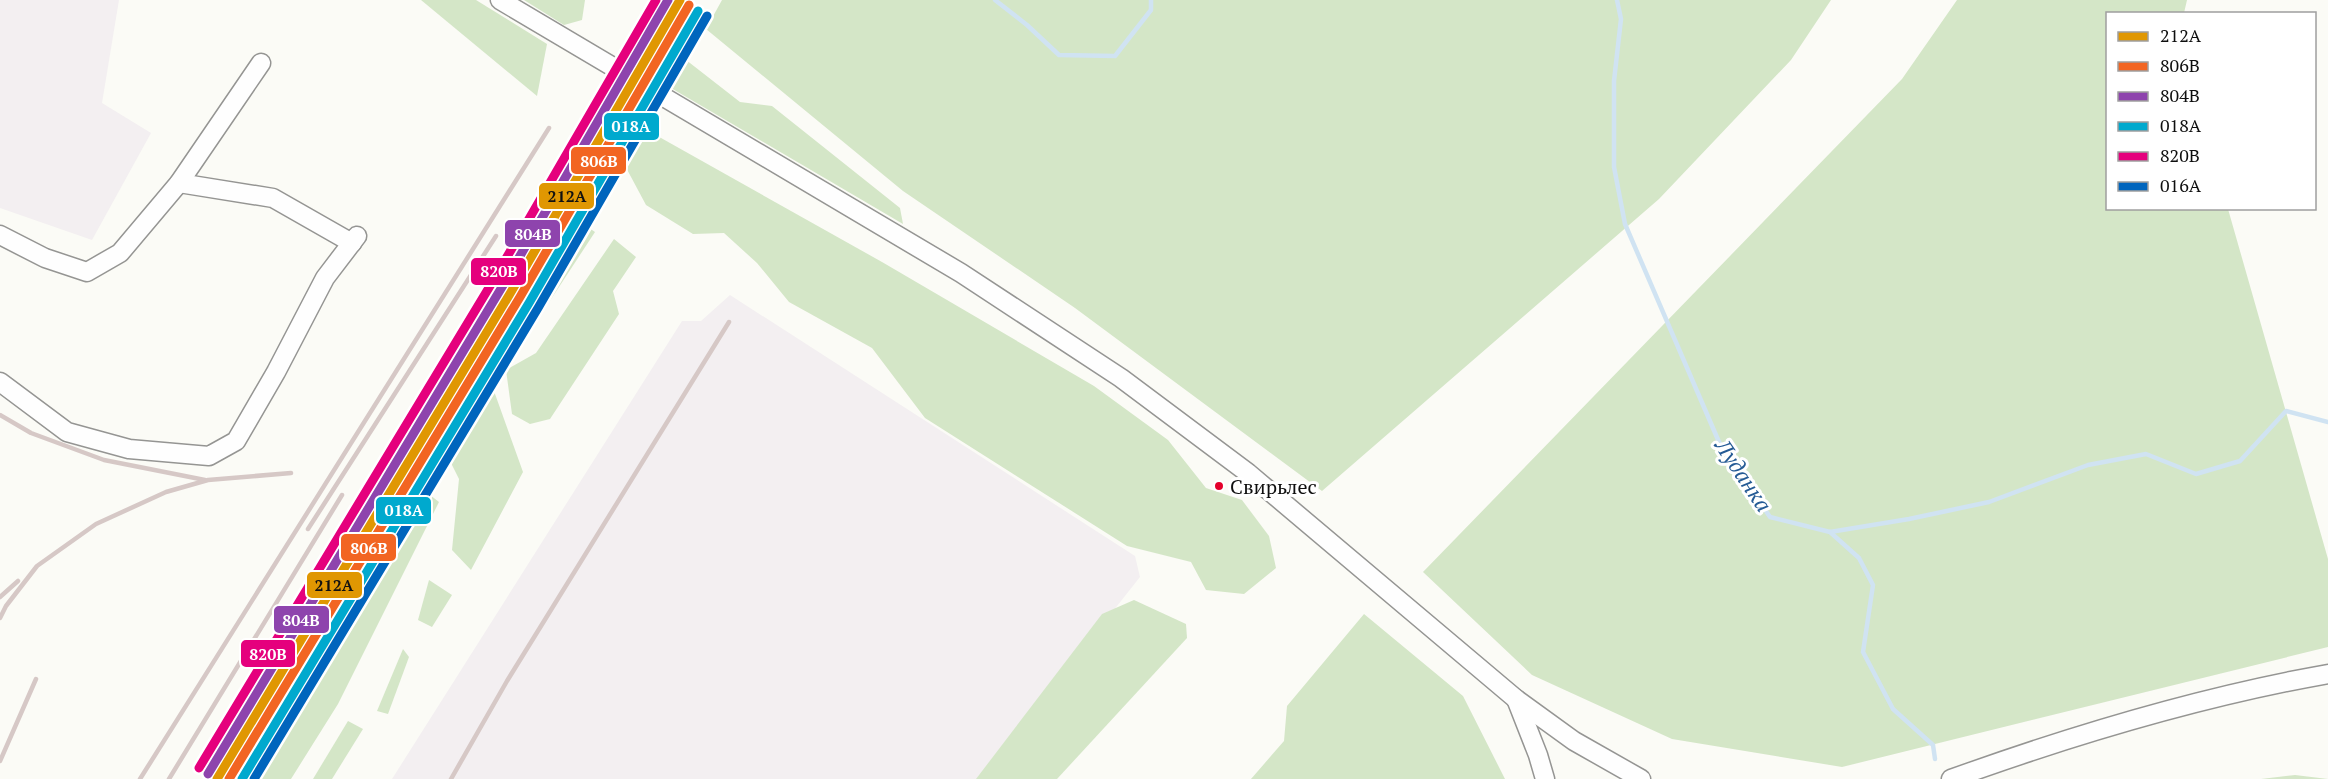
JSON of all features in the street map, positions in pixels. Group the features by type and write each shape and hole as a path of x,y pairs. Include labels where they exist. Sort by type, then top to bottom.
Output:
{"street":[{"path":"500,0 961,273 1121,378 1248,473 1516,699 1574,741 1641,779"},
{"path":"0,234 45,258 87,272 120,253 179,183 261,63"},
{"path":"0,382 67,432 129,449 208,456 236,441 276,372 325,278 354,240 273,198 179,183"},
{"path":"1951,779 2033,749 2126,723 2254,688 2328,674"},
{"path":"1516,699 1545,779"}],"shaded area":[{"path":"0,0 119,0 102,103 151,133 92,240 0,208"},
{"path":"730,295 1135,556 1140,577 980,779 392,779 682,321 701,321"}],"green space":[{"path":"421,0 476,0 547,44 537,96"},
{"path":"524,0 585,0 582,20 564,25"},
{"path":"722,0 1831,0 1791,60 1659,199 1322,491 1075,308 903,191 706,29"},
{"path":"1957,0 2187,0 2184,12 2106,12 2106,210 2228,210 2328,559 2328,647 1842,767 1672,739 1532,675 1423,572 1902,79"},
{"path":"672,49 740,102 772,106 900,208 903,224 654,78"},
{"path":"629,120 882,262 1094,386 1168,440 1206,488 1242,500 1269,536 1276,568 1244,594 1206,590 1191,562 1127,546 925,418 872,348 789,302 757,263 724,233 693,234 646,205 615,147"},
{"path":"573,217 595,232 521,345 488,355"},
{"path":"614,239 636,257 613,291 619,314 550,419 530,424 512,414 506,370 536,353"},
{"path":"485,366 523,472 471,570 452,550 459,479 440,441"},
{"path":"412,481 439,502 338,704 291,779 235,779 349,591"},
{"path":"429,580 452,595 432,627 418,620"},
{"path":"1134,600 1186,624 1187,638 1057,779 976,779 1102,614"},
{"path":"1364,614 1463,696 1505,779 1251,779 1284,741 1287,706"},
{"path":"403,649 409,657 388,714 377,711"},
{"path":"348,721 363,729 332,779 313,779"},
{"path":"2295,775 2328,779 2261,779"}],"waterway":[{"name":"Луданка","path":"995,0 1027,25 1059,55 1115,56 1151,10 1151,0"},
{"name":"Луданка","path":"1617,0 1621,19 1614,81 1614,167 1625,224 1719,442 1770,517 1830,532 1909,519 1989,502 2088,465 2146,454 2196,474 2240,461 2286,411 2328,422"},
{"path":"1830,532 1859,558 1873,585 1863,652 1893,709 1933,745 1935,759"}],"railway":[{"path":"140,779 549,128"},
{"path":"308,529 496,236"},
{"path":"451,779 507,681 729,322"},
{"path":"0,415 31,433 104,460 205,480"},
{"path":"0,618 6,606 37,566 96,524 166,492 208,480 291,473"},
{"path":"169,779 342,495"},
{"path":"0,597 18,581"},
{"path":"0,761 36,679"}],"transit line":[{"name":"820В","path":"199,768 493,281 656,0"},
{"name":"804В","path":"208,774 502,287 668,0"},
{"name":"212А","path":"217,779 511,292 680,0"},
{"name":"806В","path":"229,779 520,297 689,5"},
{"name":"018А","path":"242,779 529,303 698,11"},
{"name":"016А","path":"254,779 538,308 707,16"}],"place":[{"name":"Свирьлес","path":"1219,486"}]}
